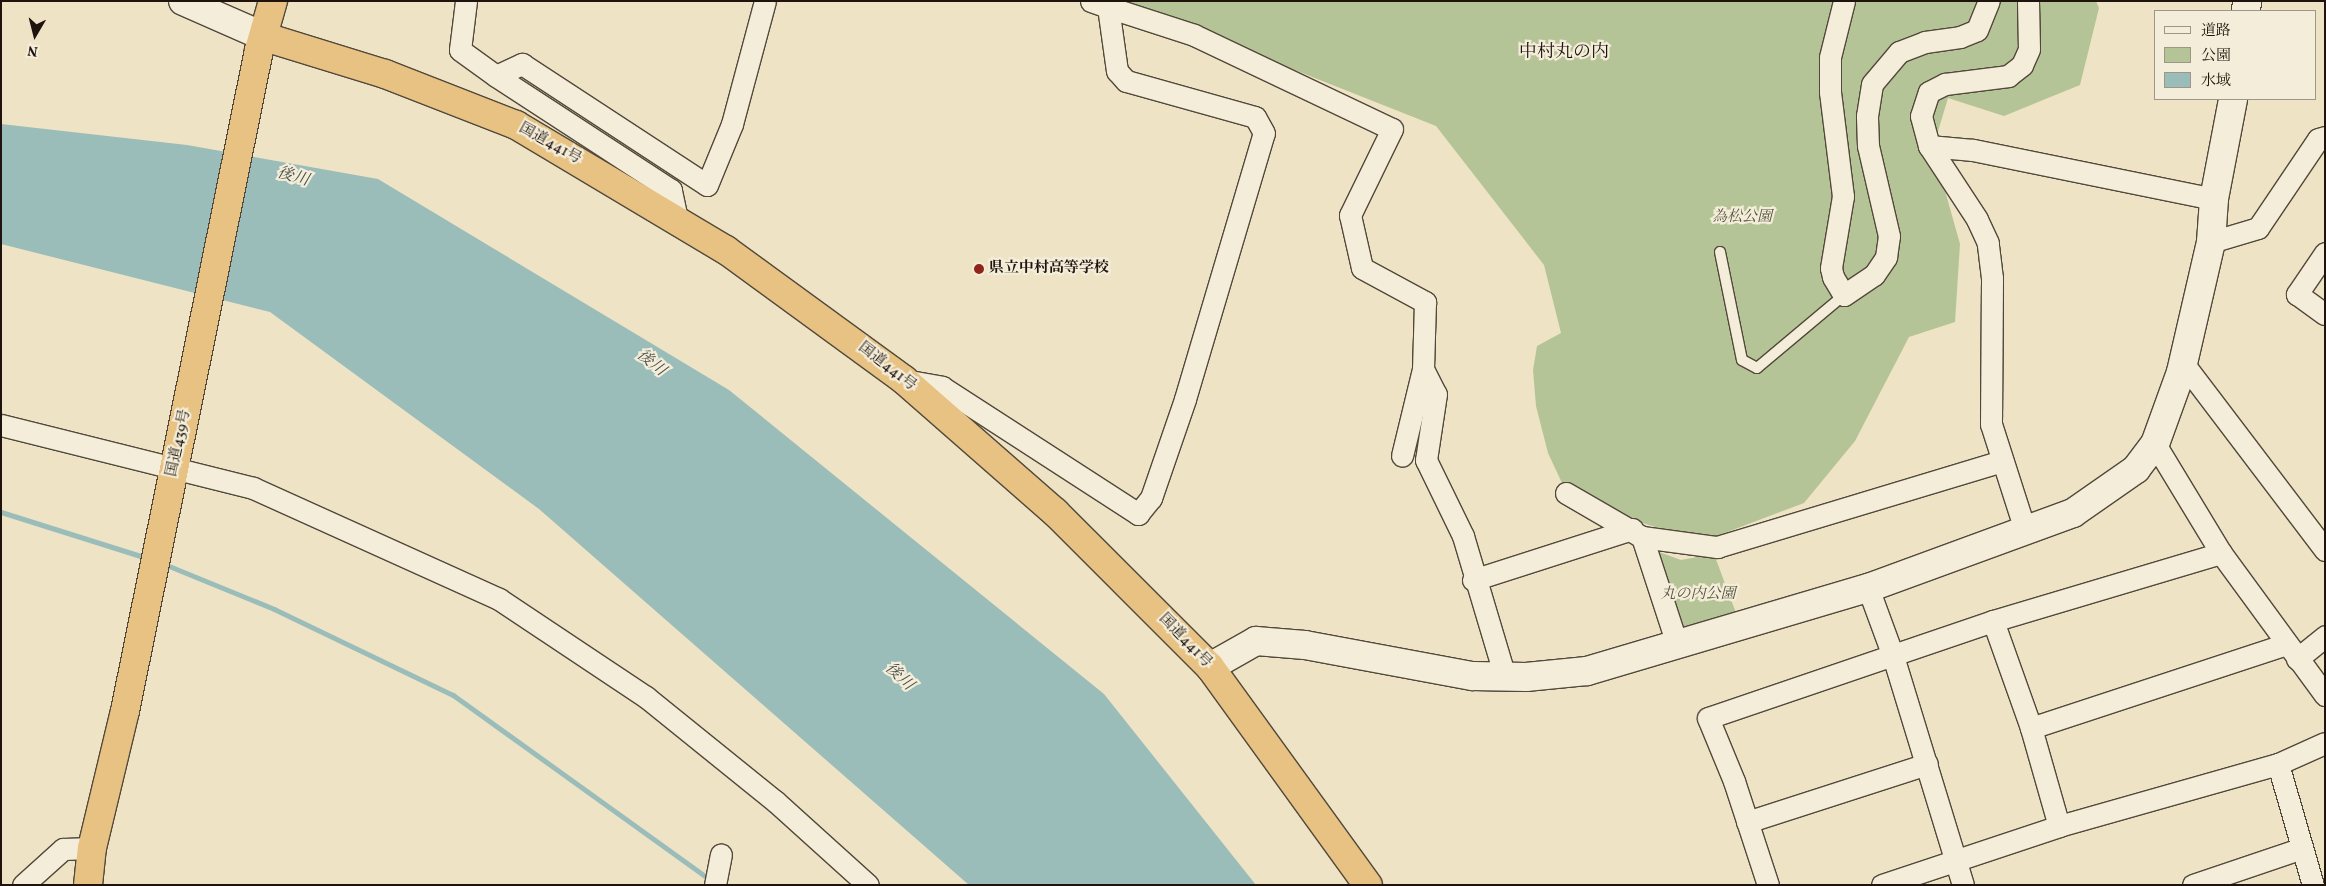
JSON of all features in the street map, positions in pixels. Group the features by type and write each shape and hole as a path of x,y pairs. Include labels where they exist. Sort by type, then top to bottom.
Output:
{"highway":[{"name":"国道439号","path":"88,885 92,848 126,711 262,43 273,1"},
{"name":"国道441号","path":"262,43 385,74 516,125 677,219 817,313 904,380 1055,512 1210,667 1368,885"}],"street":[{"path":"183,1 262,43"},
{"path":"466,1 460,50 496,76 671,190 677,219"},
{"path":"496,76 522,64 707,185 732,124 766,1"},
{"path":"1844,1 1830,57 1830,92 1843,196 1831,268 1833,277 1844,295 1874,275 1886,257 1889,236 1868,146 1867,116 1872,84 1899,52 1925,42 1960,38 1977,30 1989,1"},
{"path":"2025,530 2002,461 1989,406 1992,278 1988,243 1977,219 1929,146 1921,116 1929,92 1945,84 2008,76 2022,66 2029,50 2028,1"},
{"path":"1100,4 1194,35 1392,129 1350,215 1362,268 1425,302 1423,369 1402,456"},
{"path":"904,380 942,387 1138,514 1151,498 1185,399 1264,133 1255,117 1126,81 1117,71 1100,4"},
{"path":"1210,667 1256,641 1305,645 1473,676 1504,677 1587,671 1868,588 2073,513 2136,469 2155,444 2183,363 2211,242 2214,199 2233,100"},
{"path":"2211,242 2258,228 2318,139 2325,137"},
{"path":"1929,146 1973,150 2214,199"},
{"path":"2325,253 2297,294 2325,314"},
{"path":"2183,363 2325,550"},
{"path":"1423,369 1436,394 1426,460 1463,536 1473,580 1504,677"},
{"path":"1,425 176,460 253,488 499,599 646,697 775,801 868,885"},
{"path":"2155,444 2221,553 2325,695"},
{"path":"1566,493 1637,533 1716,547 2002,461"},
{"path":"1473,580 1637,533"},
{"path":"1637,533 1676,644"},
{"path":"1768,885 1748,822 1708,718 1993,622 2221,553"},
{"path":"1868,588 1893,656 1927,764 1954,861 1963,885"},
{"path":"1993,622 2031,728 2060,826"},
{"path":"2031,728 2292,651 2325,636"},
{"path":"1882,885 2060,826 2278,764 2325,743"},
{"path":"1748,822 1927,764"},
{"path":"2278,764 2313,885"},
{"path":"23,885 63,850 92,848"},
{"path":"2193,885 2302,848"},
{"path":"715,885 721,855"}],"lane":[{"path":"1720,252 1742,360 1757,368 1844,295"}],"green space":[{"name":"為松公園","path":"1121,1 2096,1 2099,8 2080,85 2004,116 1948,98 1933,148 1960,244 1955,322 1909,337 1855,441 1804,503 1714,537 1684,536 1630,519 1575,494 1562,483 1548,453 1536,406 1533,370 1537,346 1561,333 1544,265 1436,126"},
{"name":"丸の内公園","path":"1659,552 1681,560 1714,554 1736,613 1680,632 1654,555"}],"water":[{"name":"後川","path":"1,124 187,145 378,179 729,390 1104,694 1256,885 969,885 539,509 270,312 1,244"}],"waterway":[{"path":"1,512 147,558"},
{"path":"164,564 274,609 453,695 710,880"}],"place":[{"name":"県立中村高等学校","path":"979,269"}],"district":[{"name":"中村丸の内","path":"1564,53"}]}
